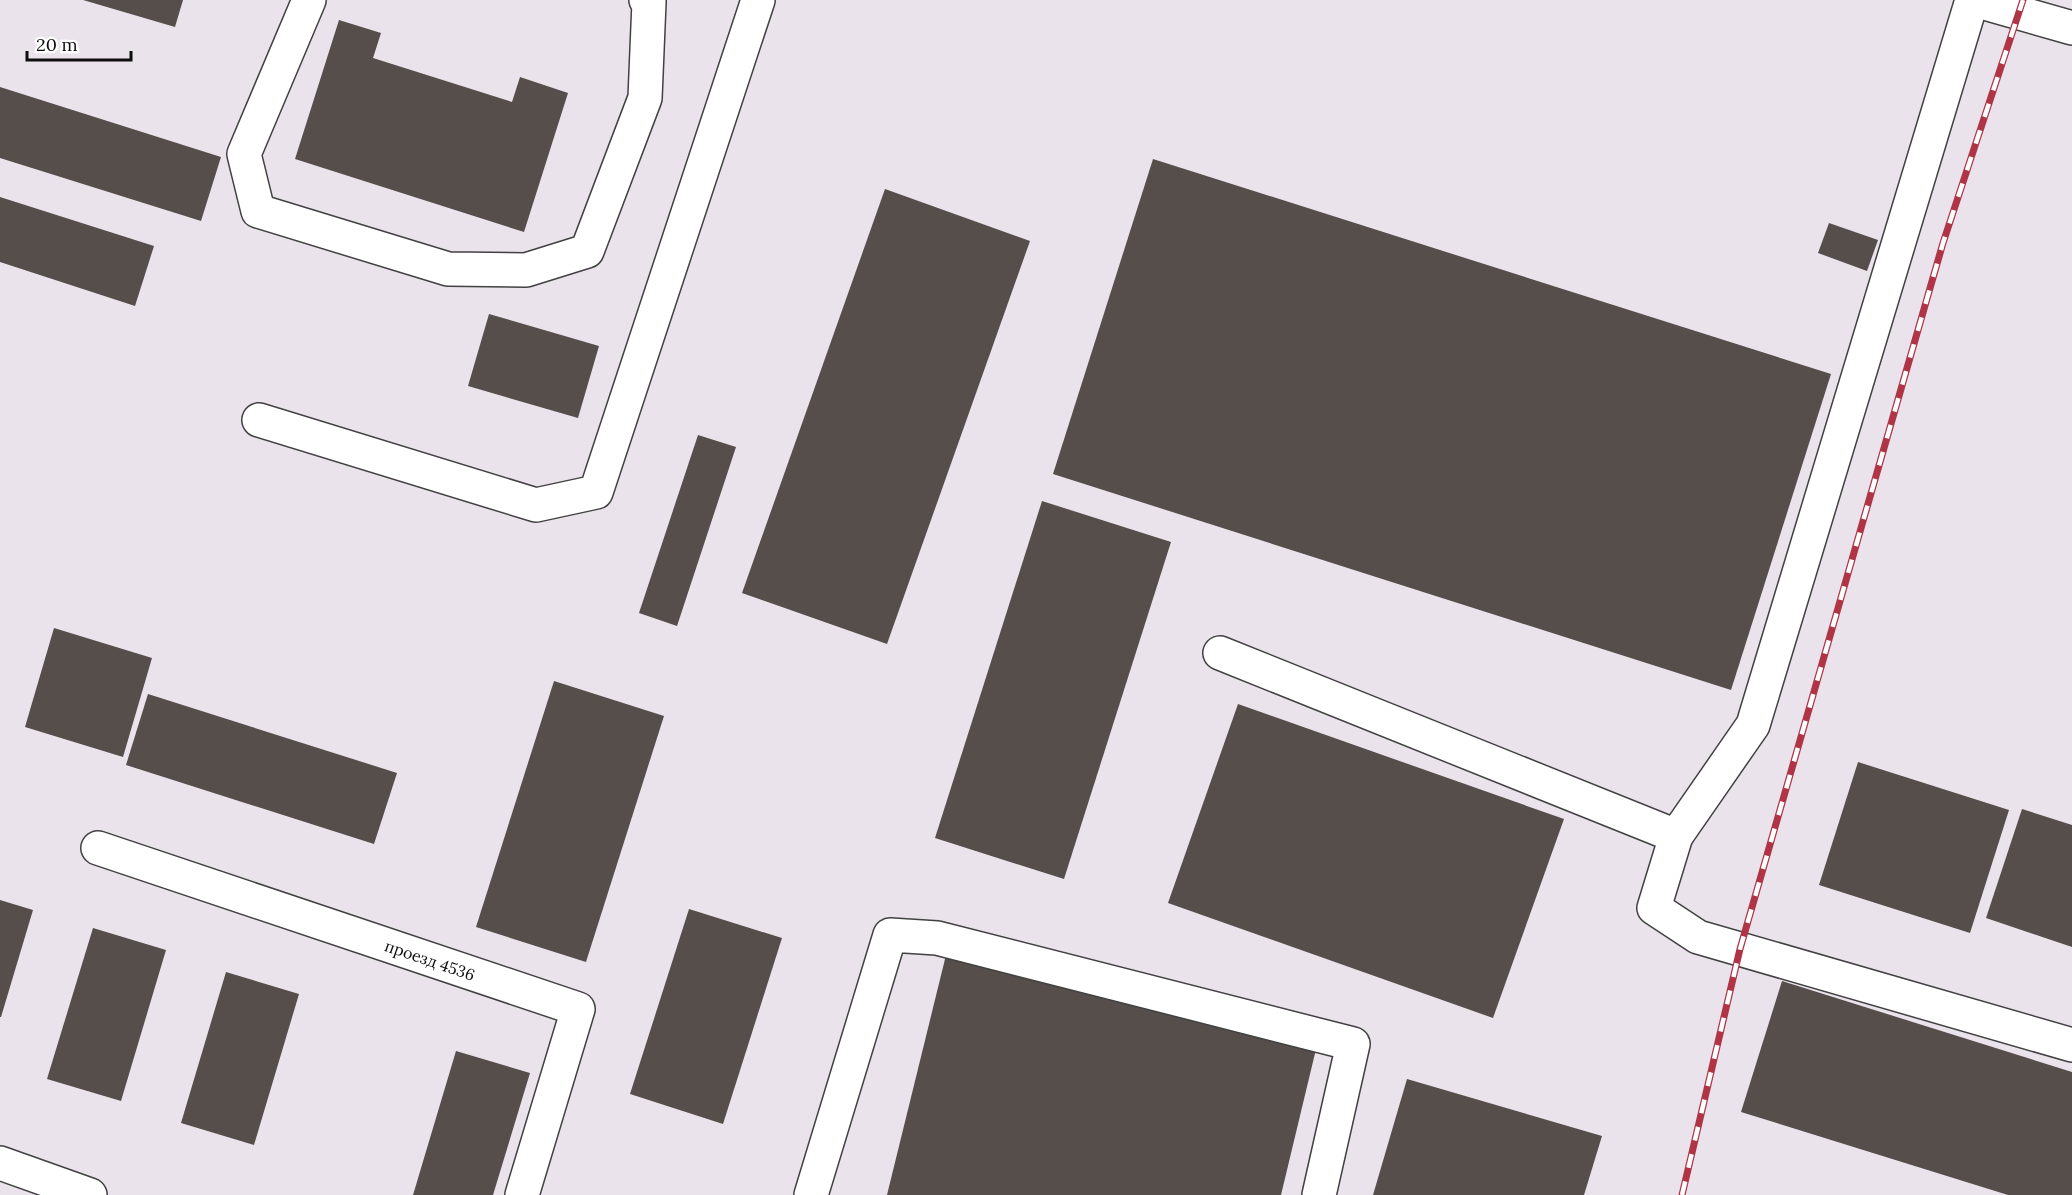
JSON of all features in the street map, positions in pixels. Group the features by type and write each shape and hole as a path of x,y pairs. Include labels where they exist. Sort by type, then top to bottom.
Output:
{"street":[{"path":"309,0 244,154 258,211 448,269 526,270 587,251 645,98 649,2 646,0"},
{"path":"260,420 536,505 596,492 758,0"},
{"path":"2062,17 1973,0 1753,725 1676,836 1654,908 1698,937 2072,1045"},
{"path":"1220,653 1676,836"},
{"name":"проезд 4536","path":"98,848 578,1009 522,1195"},
{"path":"811,1195 890,935 937,938 1353,1044 1319,1195"},
{"path":"0,1163 90,1195"}],"shaded area":[{"path":"0,0 2072,0 2072,1195 0,1195"}],"building":[{"path":"83,0 183,0 175,27"},
{"path":"339,20 381,33 373,58 512,102 520,77 568,93 524,232 295,159"},
{"path":"0,87 221,157 201,221 0,158"},
{"path":"1153,159 1831,374 1731,690 1053,474"},
{"path":"885,189 1030,241 887,644 742,593"},
{"path":"0,197 154,246 135,306 0,262"},
{"path":"1829,223 1878,240 1867,271 1818,253"},
{"path":"489,314 599,346 578,418 468,386"},
{"path":"698,435 736,447 677,626 639,613"},
{"path":"1042,501 1171,542 1064,879 935,838"},
{"path":"54,628 152,658 123,757 25,727"},
{"path":"554,681 664,716 586,962 476,927"},
{"path":"148,694 397,773 374,844 126,765"},
{"path":"1238,704 1564,819 1493,1018 1168,903"},
{"path":"1858,762 2009,810 1970,933 1819,885"},
{"path":"2022,809 2072,825 2072,947 1986,918"},
{"path":"0,900 33,910 1,1017 0,1017"},
{"path":"689,909 782,938 723,1124 630,1094"},
{"path":"93,928 166,950 121,1101 47,1079"},
{"path":"946,955 1317,1045 1281,1195 887,1195"},
{"path":"226,972 299,994 254,1145 181,1123"},
{"path":"1782,981 2072,1072 2072,1195 2008,1195 1741,1112"},
{"path":"456,1051 530,1073 493,1195 413,1195"},
{"path":"1407,1079 1602,1136 1584,1195 1373,1195"}],"railway":[{"path":"1682,1195 1740,949 1943,243 2023,0"}]}
